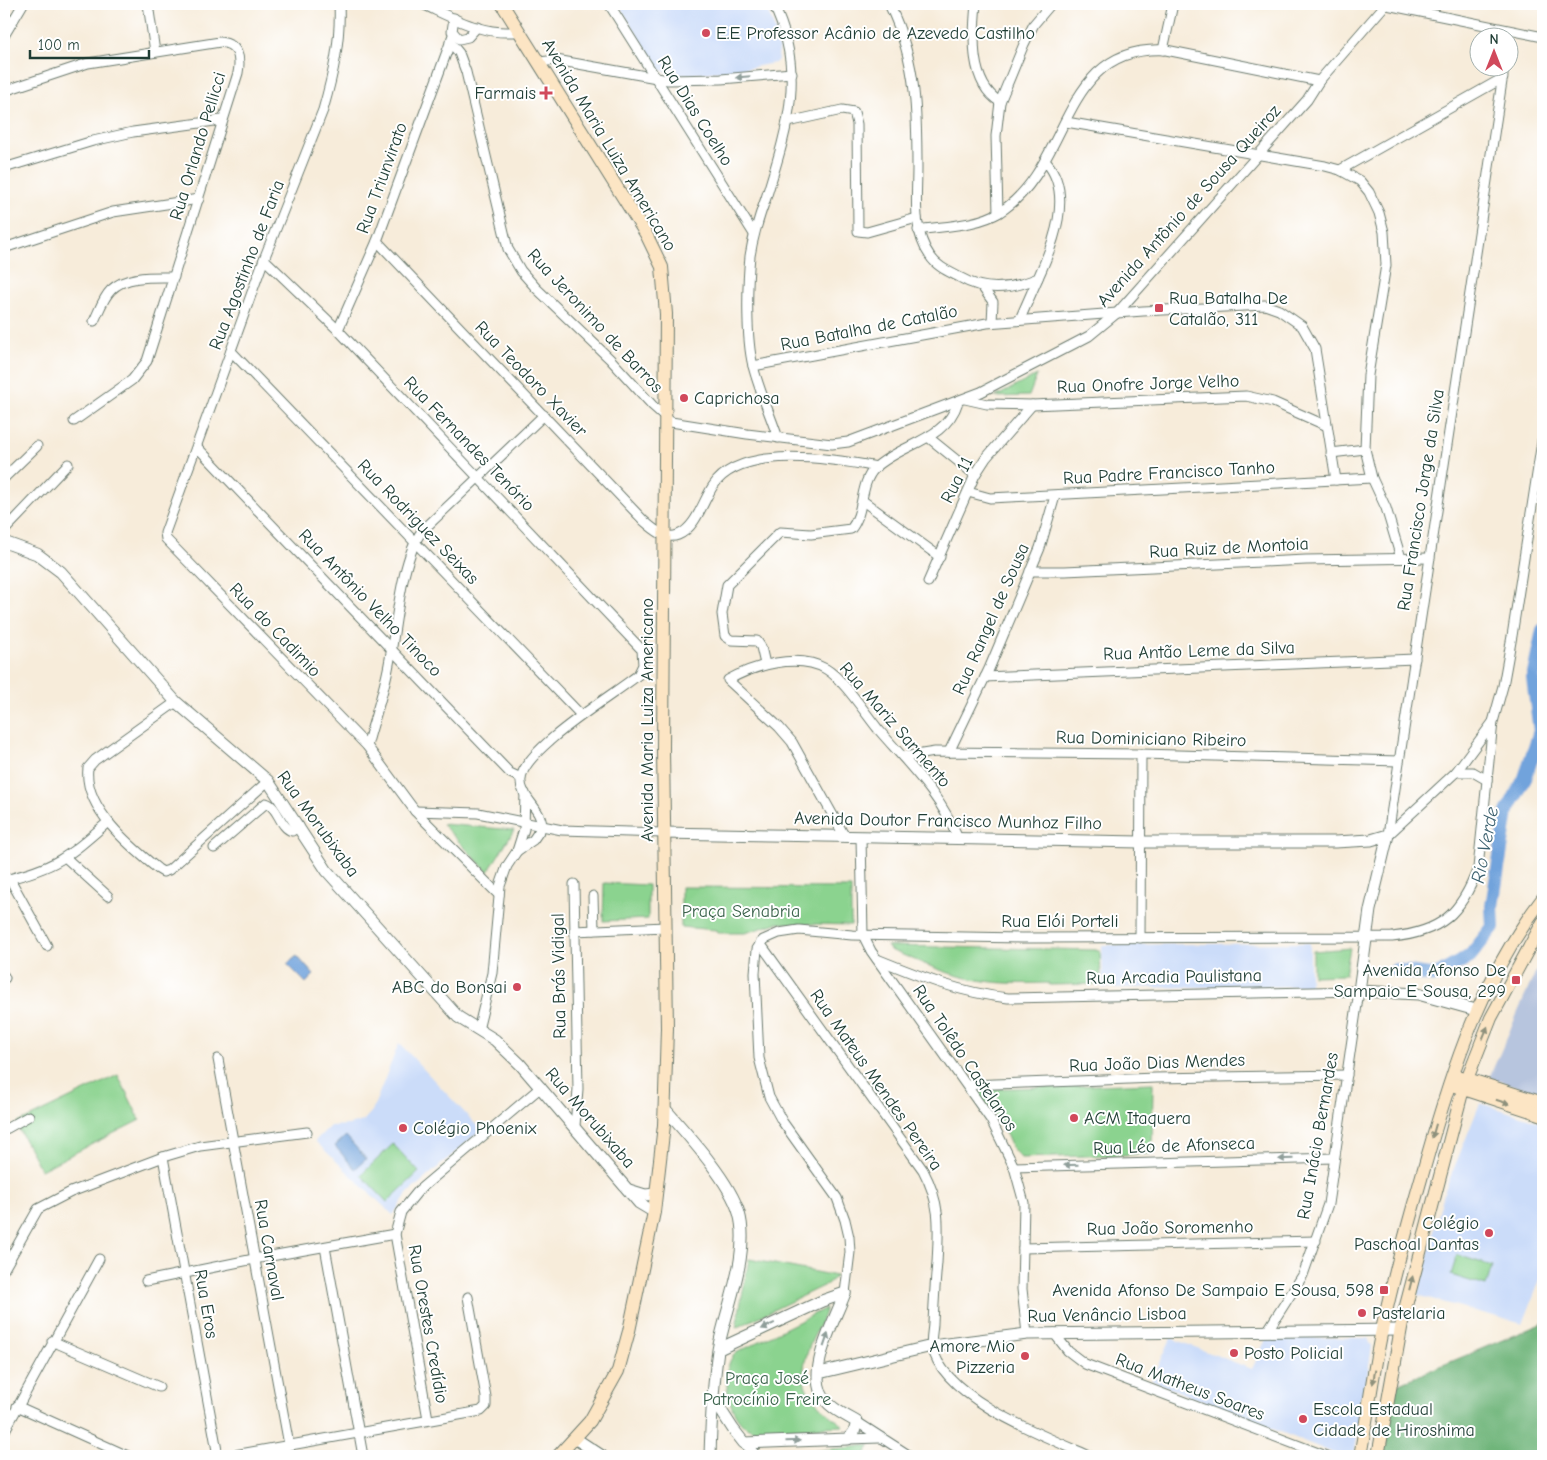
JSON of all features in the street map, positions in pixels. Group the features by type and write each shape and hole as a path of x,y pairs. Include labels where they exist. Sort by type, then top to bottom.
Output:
{"main road":[{"name":"Avenida Maria Luiza Americano","path":"502,4 646,234 662,267 666,290 664,833 667,1028 664,1125 654,1212 629,1331 618,1371 590,1421 576,1439 558,1456"},
{"path":"1360,1456 1382,1329 1408,1226 1450,1079 1476,1010 1527,919 1543,898"},
{"path":"1378,1456 1400,1330 1465,1084 1491,1018 1541,925 1527,919"},
{"path":"1450,1079 1543,1115"},
{"path":"1465,1084 1543,1103"}],"street":[{"path":"4,36 23,4"},
{"path":"148,4 156,52"},
{"name":"Rua Agostinho de Faria","path":"165,533 264,259 323,110 339,38 339,4"},
{"path":"422,4 477,27 497,33 520,31"},
{"name":"Rua Dias Coelho","path":"609,4 754,234"},
{"path":"773,4 785,30 792,73 788,122 754,234 749,284 753,366 778,438"},
{"path":"889,4 903,40 914,91 918,230 927,251 941,267 983,288 993,302 992,322"},
{"path":"976,4 974,34 978,68 985,89 1000,102"},
{"path":"998,213 996,136 1000,102 1034,24 1051,4"},
{"path":"1163,50 1174,4"},
{"path":"1384,4 1485,28"},
{"name":"Avenida Antônio de Sousa Queiroz","path":"667,418 671,422 686,426 843,444 961,400 1089,336 1117,313 1307,100 1319,81 1384,4"},
{"name":"Rua Triunvirato","path":"338,330 377,241 452,39 454,18"},
{"path":"452,39 465,39 471,36 477,27"},
{"path":"1520,35 1543,38"},
{"name":"Rua Jeronimo de Barros","path":"452,39 466,72 502,232 514,260 550,302 610,359 653,406 667,418"},
{"name":"Rua Orlando Pellicci","path":"4,90 88,63 220,42 232,46 237,51 239,66 152,348 140,371 132,380 74,421"},
{"path":"918,230 985,219 998,213 1017,198 1046,162 1089,80 1102,67 1115,58 1135,52 1163,50 1319,81"},
{"path":"540,62 556,60 656,79 688,81 792,73"},
{"path":"1340,170 1503,78"},
{"name":"Rua Francisco Jorge da Silva","path":"1365,937 1388,836 1503,78"},
{"path":"788,122 842,110 854,112 857,124 858,231 867,232 917,218"},
{"path":"4,168 93,141 133,132 222,120"},
{"path":"1066,122 1299,160 1340,170 1360,181 1369,192 1379,214 1387,253 1366,393 1365,449 1372,478 1386,508 1402,558"},
{"path":"1020,319 1054,238 1060,198 1056,174 1046,162"},
{"path":"4,248 113,212 199,199"},
{"name":"Rua Teodoro Xavier","path":"377,241 644,521 665,536"},
{"name":"Rua Fernandes Tenório","path":"264,259 338,330 639,645 644,656 638,675 581,715"},
{"path":"94,321 110,291 120,284 133,279 174,277"},
{"path":"983,288 1013,285 1038,278"},
{"name":"Rua Batalha de Catalão","path":"753,366 992,322 1253,305 1265,306 1279,310 1302,326 1315,349 1336,480"},
{"name":"Rua Rodriguez Seixas","path":"231,352 581,715"},
{"name":"Rua Onofre Jorge Velho","path":"961,400 986,404 1032,404 1246,396 1273,402 1326,426"},
{"path":"765,664 761,647 757,641 730,640 725,636 722,614 727,585 780,532 810,534 851,529 863,501 868,479 877,467 889,457 928,437 952,418 961,400"},
{"name":"Rua 11","path":"928,582 975,475 986,458 1032,404"},
{"path":"367,746 391,649 408,565 415,542 422,532 478,476 544,415"},
{"path":"1388,836 1456,772 1493,722 1503,686 1512,636 1543,435"},
{"path":"928,437 975,475"},
{"path":"4,478 37,446"},
{"name":"Rua Antônio Velho Tinoco","path":"197,447 510,773 521,778"},
{"path":"1331,453 1365,449"},
{"path":"665,536 672,537 683,532 693,520 715,482 734,468 749,462 787,458 877,467"},
{"path":"4,531 68,464"},
{"name":"Rua Padre Francisco Tanho","path":"968,492 990,498 1055,496 1372,478"},
{"name":"Rua Rangel de Sousa","path":"949,752 985,676 1030,571 1046,532 1055,496"},
{"path":"863,501 940,557"},
{"name":"Rua do Cadimio","path":"165,533 167,542 367,746 415,811 498,895"},
{"name":"Rua Morubixaba","path":"4,542 37,554 61,572 176,702 268,781 327,871 458,1017 495,1040 541,1087 639,1203 654,1212"},
{"name":"Rua Ruiz de Montoia","path":"1030,571 1430,558"},
{"name":"Rua Antão Leme da Silva","path":"985,676 1415,659"},
{"name":"Rua Mariz Sarmento","path":"844,837 792,742 779,727 728,680 765,664 804,664 826,670 903,757 943,807 958,839"},
{"path":"176,702 90,764 88,779 100,810 124,841 158,869 166,871 206,838 268,781"},
{"path":"478,1030 492,973 498,895 504,874 517,851 526,822 525,793 521,778 526,767 554,738 581,715"},
{"name":"Rua Elói Porteli","path":"760,944 770,936 789,930 863,935 1140,938 1392,937 1418,933 1441,924 1459,907 1470,890 1478,868 1493,722"},
{"name":"Rua Dominiciano Ribeiro","path":"903,757 949,752 1141,754 1399,761"},
{"path":"1140,938 1141,754"},
{"path":"1456,772 1472,772 1487,780"},
{"path":"517,851 533,840 542,827 537,810 525,793"},
{"path":"214,848 266,804 273,807 287,829 292,831 299,826"},
{"name":"Avenida Doutor Francisco Munhoz Filho","path":"415,811 478,813 542,827 578,831 1140,842 1335,842 1371,840 1388,836"},
{"path":"47,946 7,880 51,867 66,858 108,822"},
{"name":"Rua Tolêdo Castelanos","path":"861,837 863,935 877,959 967,1085 1002,1140 1014,1167 1024,1203 1022,1289 1026,1334"},
{"path":"66,858 108,896"},
{"name":"Rua Brás Vidigal","path":"574,884 578,1089 575,1126"},
{"path":"593,896 594,930"},
{"path":"574,931 666,927"},
{"name":"Rua Inácio Bernardes","path":"1268,1330 1303,1275 1328,1204 1365,937"},
{"path":"760,944 755,974 759,1058 769,1097 782,1120 836,1198 845,1220 849,1237 850,1252 844,1293 824,1344 818,1373 820,1393 824,1399 880,1438 910,1456"},
{"name":"Rua Mateus Mendes Pereira","path":"760,944 923,1170 931,1186 937,1206 939,1231 932,1346"},
{"name":"Rua Arcadia Paulistana","path":"877,959 943,986 982,995 1008,998 1359,991 1418,994 1476,1010"},
{"name":"Rua Carnaval","path":"218,1060 289,1446"},
{"name":"Rua João Dias Mendes","path":"967,1085 1156,1078 1347,1075"},
{"path":"146,1281 254,1258 396,1234 401,1212 419,1190 541,1087"},
{"path":"665,1109 695,1142 734,1200 740,1214 742,1229 739,1256 718,1349 710,1456"},
{"path":"4,1130 28,1116"},
{"path":"664,1125 680,1127"},
{"path":"4,1269 31,1219 45,1204 163,1157 200,1146 232,1140 307,1132"},
{"name":"Rua Eros","path":"163,1157 218,1456"},
{"name":"Rua Léo de Afonseca","path":"1014,1167 1334,1158"},
{"name":"Rua Morubixaba","path":"629,1190 645,1195 656,1194"},
{"name":"Rua Orestes Credídio","path":"396,1234 428,1419"},
{"name":"Rua João Soromenho","path":"1023,1248 1316,1241"},
{"path":"325,1247 364,1456"},
{"path":"4,1432 52,1341 99,1259"},
{"path":"718,1349 822,1301 844,1293"},
{"path":"229,1456 481,1411 486,1406 486,1397 468,1297"},
{"name":"Rua Venâncio Lisboa","path":"818,1373 932,1346 1026,1334 1400,1330"},
{"name":"Rua Matheus Soares","path":"1054,1333 1068,1351 1086,1364 1326,1456"},
{"path":"52,1341 159,1387"},
{"path":"932,1346 947,1376 988,1407 1027,1428 1090,1456"},
{"path":"713,1398 733,1429 758,1456"},
{"path":"17,1406 128,1456"},
{"path":"848,1439 854,1432 857,1422"},
{"path":"711,1435 721,1429 733,1429"},
{"path":"744,1443 880,1438"},
{"path":"576,1439 602,1456"}],"shaded area":[{"name":"E.E Professor Acânio de Azevedo Castilho","path":"618,4 763,4 772,21 779,44 778,60 775,63 738,70 681,75 668,73 659,69"},
{"path":"1310,943 1310,986 1103,988 1102,945"},
{"path":"1543,955 1543,1094 1489,1078"},
{"name":"Colégio Phoenix","path":"399,1043 481,1130 407,1194 393,1215 315,1141 330,1126 349,1125 363,1121 372,1111"},
{"name":"Colégio Paschoal Dantas","path":"1480,1103 1543,1123 1543,1272 1523,1324 1417,1295 1444,1193"},
{"name":"Escola Estadual Cidade de Hiroshima","path":"1267,1337 1368,1338 1372,1347 1354,1456 1341,1456 1152,1381 1171,1338 1252,1369"}],"green space":[{"path":"1037,375 1029,396 995,397"},
{"path":"442,824 514,830 488,872"},
{"path":"604,883 648,885 648,919 603,921"},
{"name":"Praça Senabria","path":"681,887 851,888 851,925 777,923 745,933 717,933 716,930 681,927"},
{"path":"887,946 1100,950 1101,981 1097,981 1097,984 1049,985 1049,983 984,981 935,968 890,950"},
{"path":"1350,948 1345,975 1313,976 1313,951"},
{"path":"118,1075 140,1120 41,1170 16,1124"},
{"name":"ACM Itaquera","path":"1153,1083 1152,1154 1021,1158 1012,1148 1003,1127 979,1095 986,1089"},
{"path":"393,1144 419,1172 387,1202 361,1175"},
{"path":"1457,1255 1492,1266 1486,1286 1451,1275"},
{"path":"749,1259 836,1276 827,1284 736,1328"},
{"name":"Praça José Patrocínio Freire","path":"826,1308 806,1356 804,1381 814,1400 844,1426 756,1430 747,1427 739,1420 729,1397 727,1371 730,1361 736,1353"},
{"path":"1543,1323 1543,1456 1383,1456 1393,1386"},
{"path":"871,1445 864,1456 778,1455"}],"water":[{"path":"297,956 314,975 306,983 287,964"},
{"path":"346,1136 366,1159 355,1169 335,1146"}],"waterway":[{"name":"Rio Verde","path":"1396,970 1436,976 1470,956 1493,927 1492,906 1507,812 1525,778 1540,731 1533,678 1543,630"}],"place":[{"name":"E.E Professor Acânio de Azevedo Castilho","path":"706,33"},
{"name":"Farmais","path":"546,93"},
{"name":"Rua Batalha De Catalão, 311","path":"1159,308"},
{"name":"Caprichosa","path":"684,398"},
{"name":"Avenida Afonso De Sampaio E Sousa, 299","path":"1516,980"},
{"name":"ABC do Bonsai","path":"517,987"},
{"name":"ACM Itaquera","path":"1074,1118"},
{"name":"Colégio Phoenix","path":"403,1128"},
{"name":"Colégio Paschoal Dantas","path":"1489,1233"},
{"name":"Avenida Afonso De Sampaio E Sousa, 598","path":"1384,1290"},
{"name":"Pastelaria","path":"1362,1313"},
{"name":"Posto Policial","path":"1234,1353"},
{"name":"Amore Mio Pizzeria","path":"1025,1356"},
{"name":"Escola Estadual Cidade de Hiroshima","path":"1303,1419"}]}
